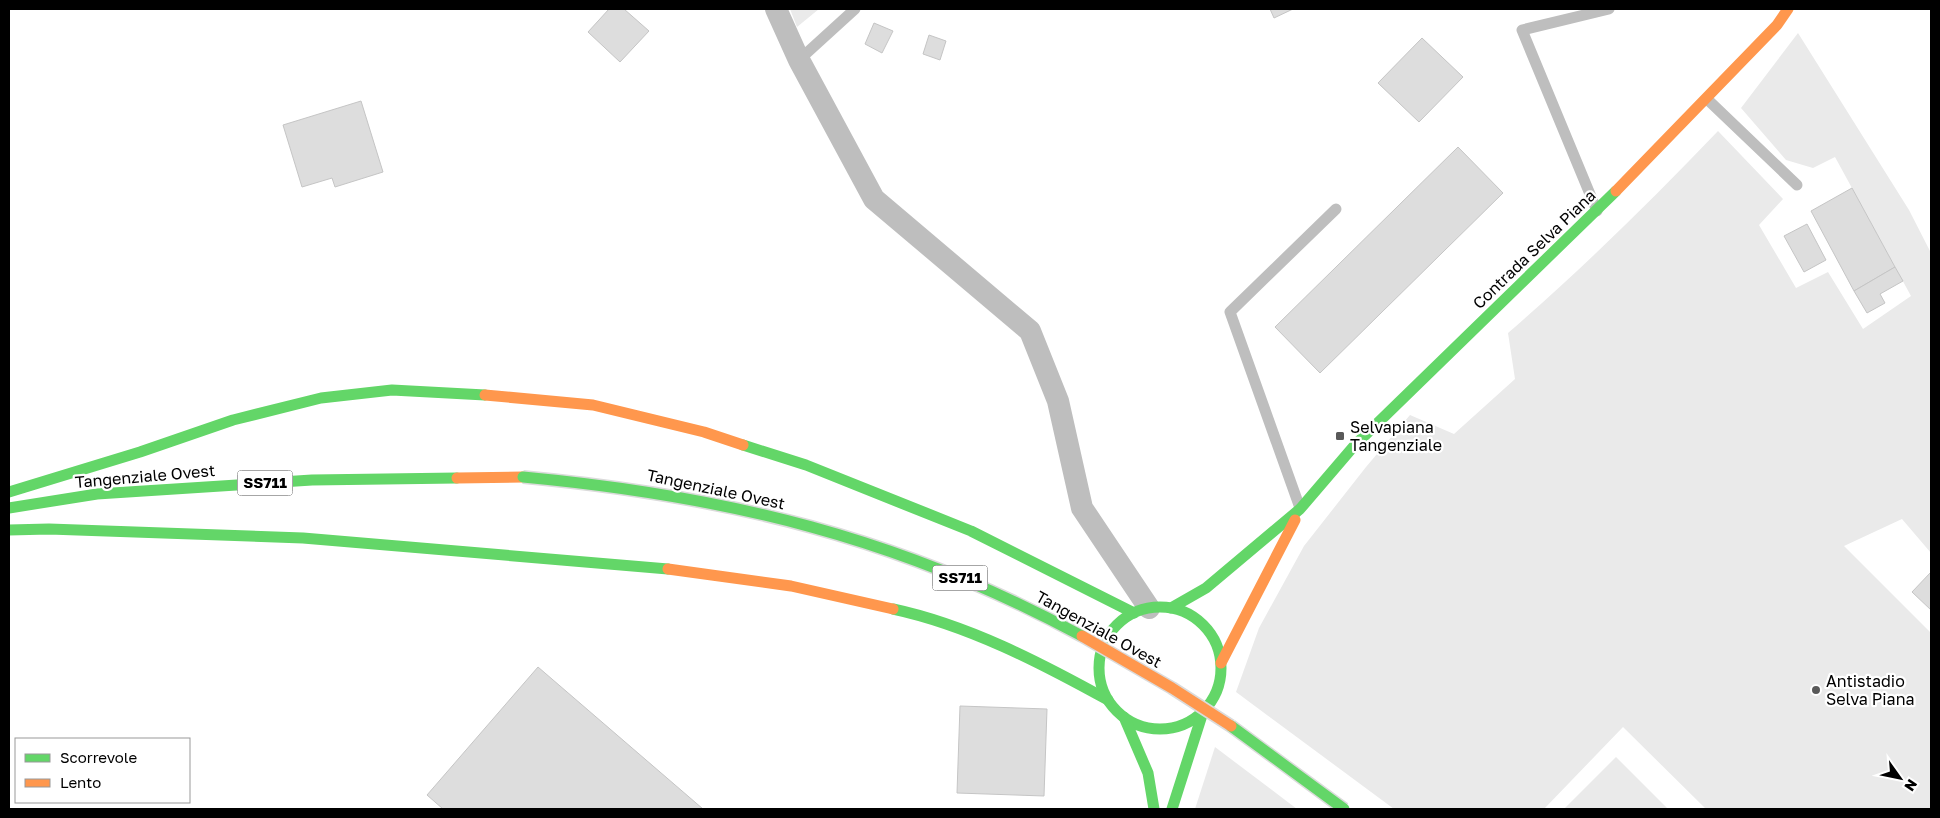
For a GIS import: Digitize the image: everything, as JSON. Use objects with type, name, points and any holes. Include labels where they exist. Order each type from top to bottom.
[{"type":"main road","name":"Contrada Selva Piana","points":[[1300,510],[1354,446],[1597,211],[1777,25],[1788,9]]},
{"type":"main road","points":[[9,492],[140,452],[233,420],[321,398],[402,390],[457,392],[593,405],[704,432],[806,465],[971,531],[1142,610]]},
{"type":"main road","name":"Tangenziale Ovest","points":[[9,508],[97,494],[312,480],[523,477],[660,492],[754,510],[854,538],[931,565],[1010,599],[1145,671],[1282,760],[1344,809]]},
{"type":"main road","points":[[1171,608],[1206,588],[1300,510]]},
{"type":"main road","points":[[1172,809],[1203,712],[1218,690],[1221,663],[1300,510]]},
{"type":"main road","points":[[9,530],[49,529],[302,538],[652,567],[791,586],[921,616],[1041,663],[1108,700],[1124,717],[1144,759],[1154,797],[1154,809]]},
{"type":"main road","points":[[1108,700],[1101,684],[1099,668],[1102,651],[1109,635],[1120,622],[1142,610],[1171,608],[1184,611],[1206,626],[1213,637],[1221,663]]},
{"type":"main road","points":[[1124,717],[1150,729],[1164,729],[1191,721],[1203,712]]},
{"type":"street","points":[[776,9],[799,60],[874,199],[1030,332],[1058,401],[1082,508],[1142,610]]},
{"type":"lane","points":[[799,60],[854,9]]},
{"type":"lane","points":[[1597,211],[1522,30],[1609,9]]},
{"type":"lane","points":[[1707,98],[1797,185]]},
{"type":"lane","points":[[1300,510],[1230,312],[1336,209]]},
{"type":"shaded area","points":[[790,9],[819,9],[797,27]]},
{"type":"shaded area","points":[[1798,33],[1909,210],[1931,253],[1931,553],[1902,519],[1844,546],[1931,633],[1931,809],[1706,809],[1623,727],[1544,809],[1394,809],[1236,692],[1259,628],[1304,546],[1410,415],[1454,434],[1515,379],[1508,333],[1616,234],[1718,131],[1783,199],[1759,225],[1796,288],[1828,272],[1863,329],[1911,296],[1835,157],[1813,168],[1786,160],[1741,108]]},
{"type":"shaded area","points":[[1215,747],[1297,809],[1195,809]]},
{"type":"shaded area","points":[[1616,757],[1668,809],[1564,809]]},
{"type":"building","points":[[609,9],[624,9],[649,31],[620,62],[588,32]]},
{"type":"building","points":[[1270,9],[1293,9],[1274,18]]},
{"type":"building","points":[[874,23],[893,31],[882,53],[865,44]]},
{"type":"building","points":[[929,35],[946,41],[940,60],[923,54]]},
{"type":"building","points":[[1422,38],[1463,77],[1419,122],[1378,83]]},
{"type":"building","points":[[361,101],[383,172],[335,187],[332,178],[302,187],[283,125]]},
{"type":"building","points":[[1458,147],[1503,193],[1320,373],[1275,327]]},
{"type":"building","points":[[1852,188],[1895,267],[1854,291],[1811,211]]},
{"type":"building","points":[[1807,224],[1826,260],[1804,272],[1784,236]]},
{"type":"building","points":[[1895,267],[1903,281],[1880,294],[1885,303],[1867,313],[1854,291]]},
{"type":"building","points":[[1931,572],[1931,610],[1912,592]]},
{"type":"building","points":[[538,667],[703,809],[443,809],[427,795]]},
{"type":"building","points":[[960,706],[1047,709],[1044,796],[957,793]]},
{"type":"traffic: fast","points":[[1171,608],[1206,588],[1300,509],[1354,446],[1616,191]]},
{"type":"traffic: fast","points":[[9,492],[140,452],[233,420],[321,398],[392,390],[485,395]]},
{"type":"traffic: fast","points":[[743,445],[806,465],[971,531],[1134,613]]},
{"type":"traffic: fast","points":[[523,477],[598,485],[671,496],[742,510],[811,527],[947,572],[1014,602],[1082,636]]},
{"type":"traffic: fast","points":[[9,508],[97,494],[312,480],[457,478]]},
{"type":"traffic: fast","points":[[9,530],[49,529],[303,538],[668,569]]},
{"type":"traffic: fast","points":[[1160,607],[1172,608],[1183,612],[1194,617],[1203,625],[1211,634],[1216,645],[1220,656],[1221,668],[1220,680],[1216,691],[1211,702],[1203,711],[1194,719],[1183,724],[1172,728],[1160,729],[1148,728],[1137,724],[1126,719],[1117,711],[1109,702],[1104,691],[1100,680],[1099,668],[1100,656],[1104,645],[1109,634],[1117,625],[1126,617],[1137,612],[1148,608],[1160,607]]},
{"type":"traffic: fast","points":[[893,609],[921,616],[976,635],[1057,672],[1108,700]]},
{"type":"traffic: fast","points":[[1172,809],[1203,712]]},
{"type":"traffic: fast","points":[[1124,717],[1148,773],[1154,809]]},
{"type":"traffic: fast","points":[[1231,726],[1344,809]]},
{"type":"traffic: slow","points":[[1616,191],[1777,25],[1788,9]]},
{"type":"traffic: slow","points":[[485,395],[593,405],[704,432],[743,445]]},
{"type":"traffic: slow","points":[[457,478],[523,477]]},
{"type":"traffic: slow","points":[[1221,663],[1295,520]]},
{"type":"traffic: slow","points":[[668,569],[791,586],[893,609]]},
{"type":"traffic: slow","points":[[1082,636],[1172,688],[1231,726]]},
{"type":"place","name":"Selvapiana Tangenziale","points":[[1340,436]]},
{"type":"place","name":"Antistadio Selva Piana","points":[[1816,690]]}]
